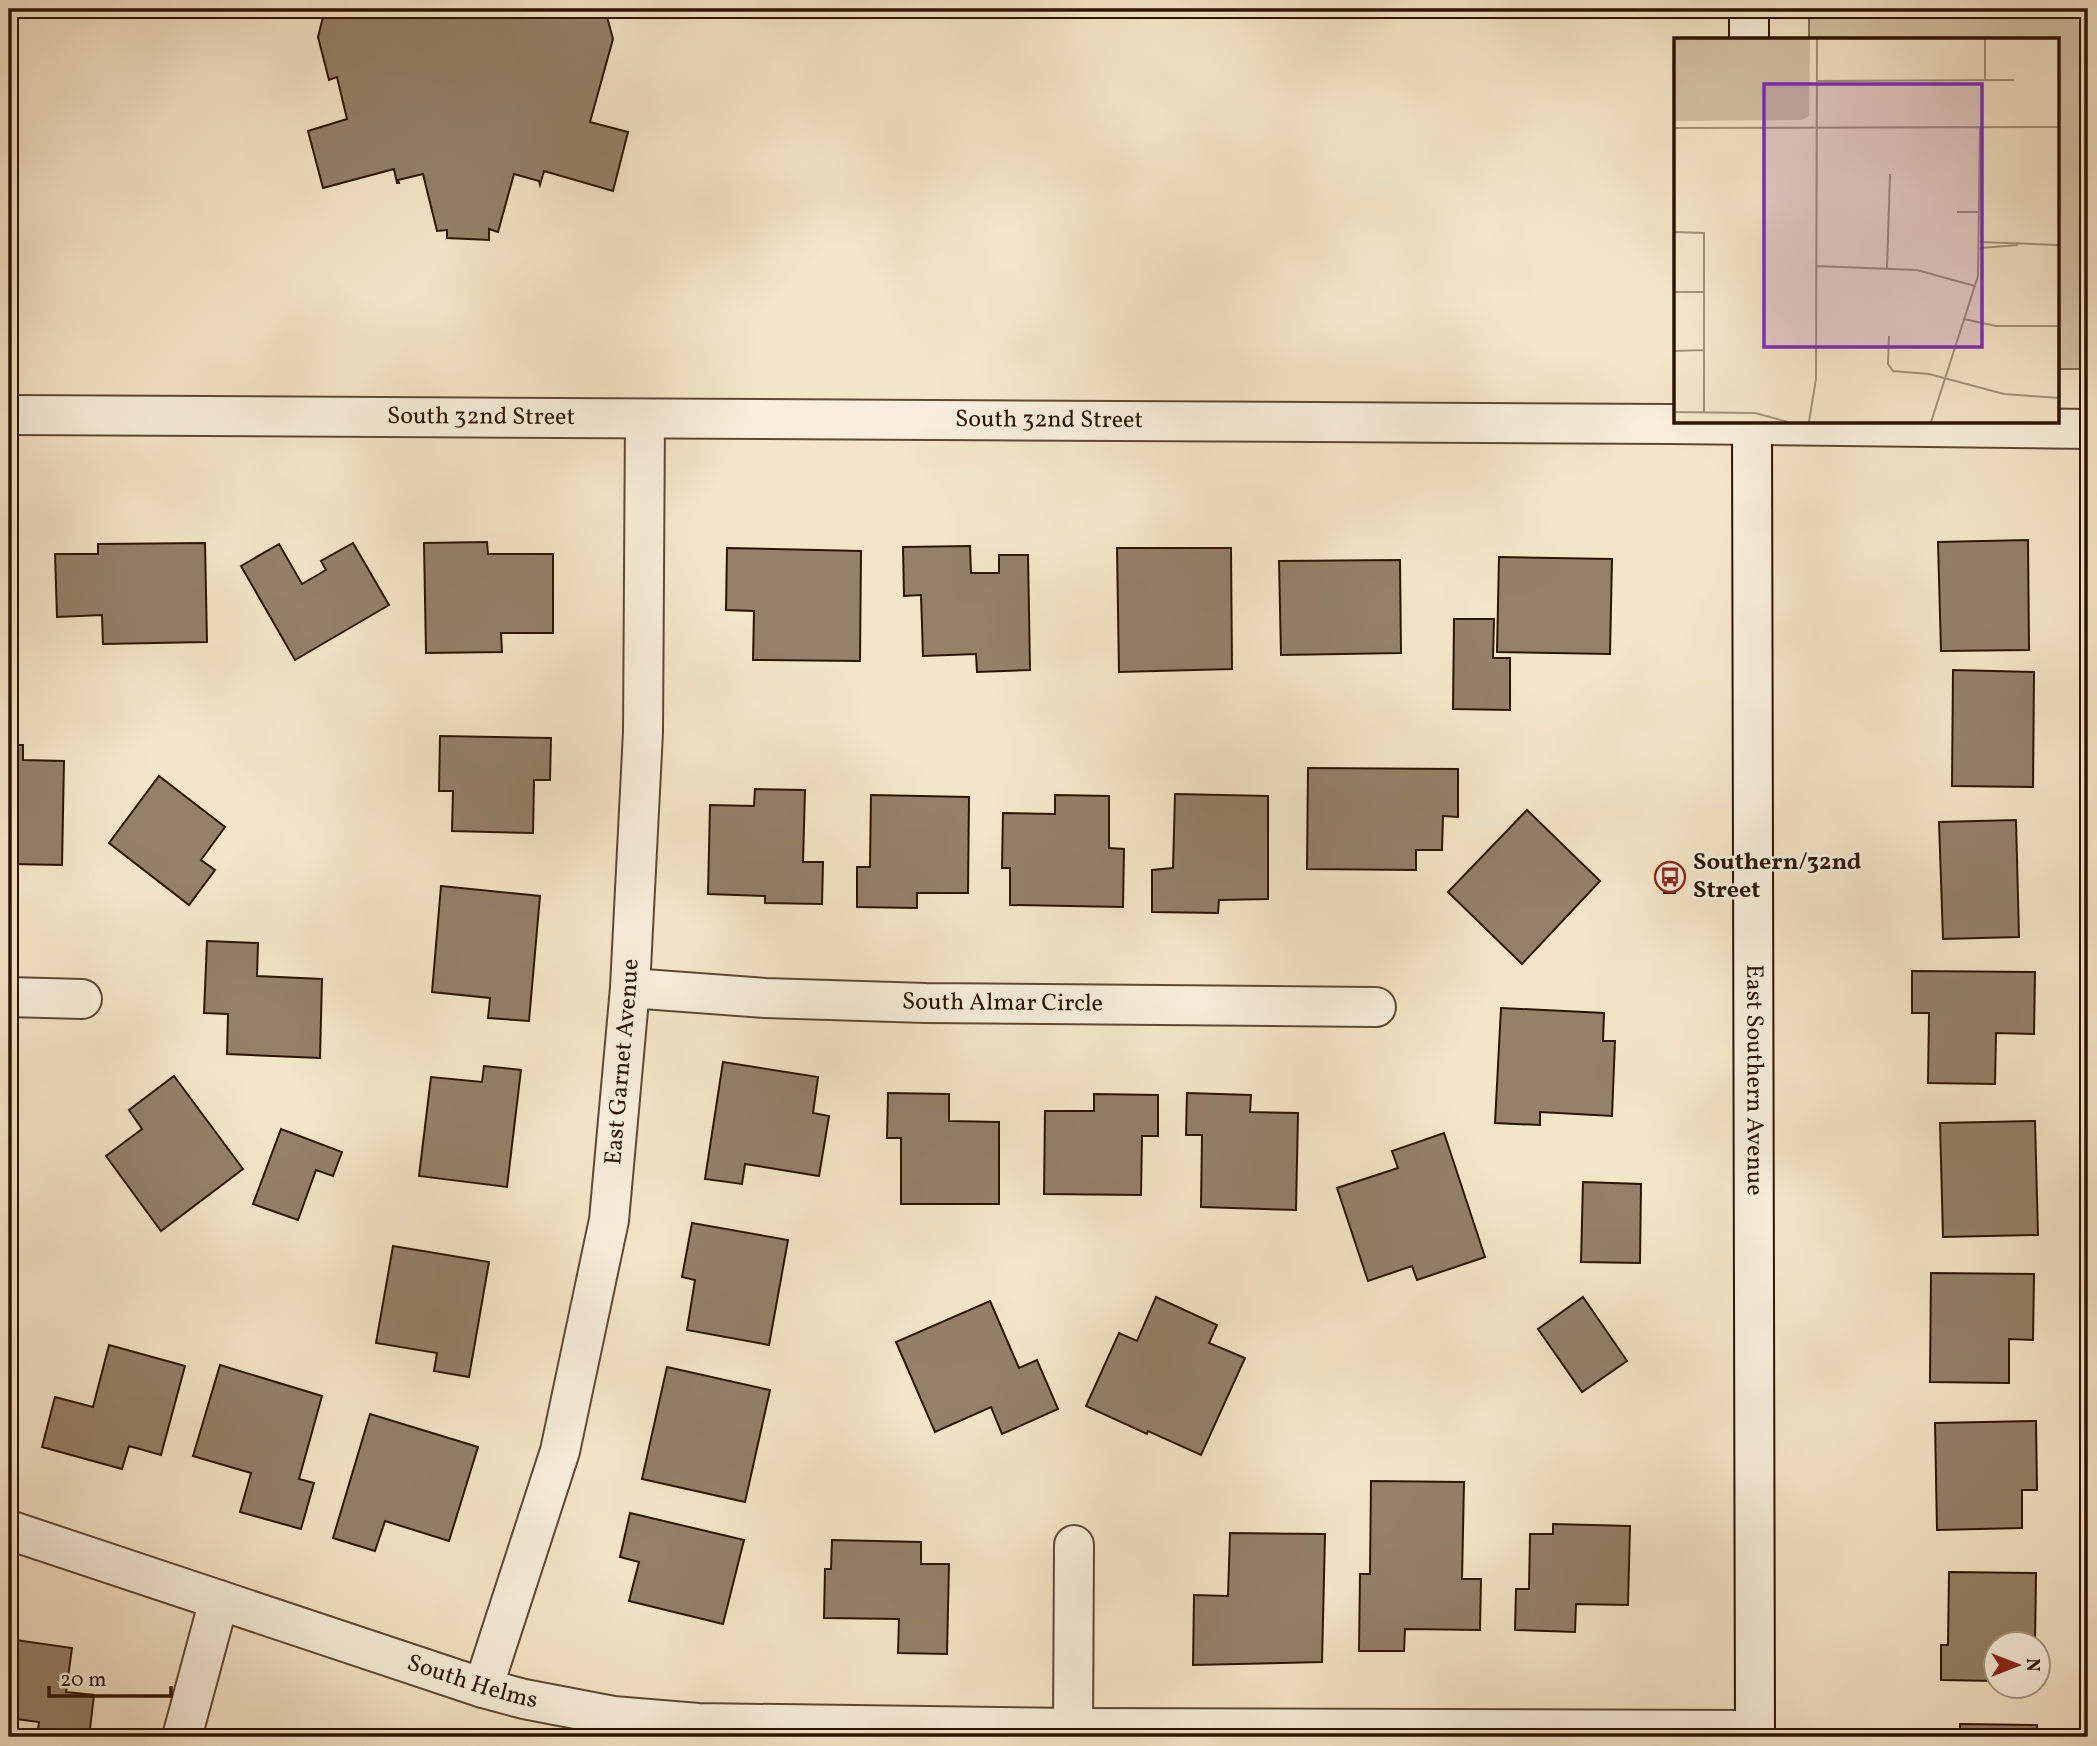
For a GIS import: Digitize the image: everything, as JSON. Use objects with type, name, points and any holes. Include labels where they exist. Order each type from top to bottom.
[{"type":"street","points":[[1749,9],[1749,38]]},
{"type":"street","name":"South 32nd Street","points":[[9,415],[1674,424]]},
{"type":"street","name":"East Garnet Avenue","points":[[483,1688],[560,1451],[609,1220],[630,988],[643,732],[645,419]]},
{"type":"street","name":"South 32nd Street","points":[[1752,424],[2088,429]]},
{"type":"street","name":"East Southern Avenue","points":[[1752,424],[1755,1734]]},
{"type":"street","name":"South Almar Circle","points":[[630,988],[765,998],[913,1003],[1376,1007]]},
{"type":"street","points":[[9,997],[82,999]]},
{"type":"street","name":"South Helms","points":[[9,1530],[483,1688],[567,1709],[635,1718],[790,1731],[1073,1728],[1755,1734]]},
{"type":"street","points":[[1073,1728],[1074,1545]]},
{"type":"street","points":[[182,1737],[219,1600]]},
{"type":"shaded area","points":[[1809,9],[2088,9],[2088,369],[2058,369],[2058,38],[1809,38]]},
{"type":"building","points":[[325,9],[605,9],[613,39],[590,122],[628,132],[613,191],[544,171],[540,185],[539,181],[514,174],[498,232],[489,229],[489,240],[447,238],[447,230],[437,231],[423,174],[398,180],[397,183],[394,169],[323,188],[308,131],[347,119],[337,77],[329,80],[318,37]]},
{"type":"building","points":[[2028,540],[2029,650],[1941,651],[1938,542]]},
{"type":"building","points":[[487,542],[488,554],[553,554],[553,633],[501,633],[502,652],[426,653],[424,543]]},
{"type":"building","points":[[205,543],[207,642],[103,644],[102,615],[57,617],[55,554],[98,554],[98,544]]},
{"type":"building","points":[[353,543],[389,605],[295,660],[241,566],[279,544],[302,584],[326,570],[321,561]]},
{"type":"building","points":[[970,546],[971,573],[999,573],[999,555],[1028,555],[1030,670],[977,672],[976,654],[923,656],[921,595],[904,596],[903,547]]},
{"type":"building","points":[[727,548],[861,551],[860,661],[753,660],[754,611],[726,610]]},
{"type":"building","points":[[1117,548],[1231,548],[1232,669],[1119,672]]},
{"type":"building","points":[[1499,557],[1612,559],[1610,654],[1497,652]]},
{"type":"building","points":[[1400,560],[1401,653],[1281,655],[1279,561]]},
{"type":"building","points":[[1454,619],[1494,619],[1493,658],[1510,658],[1510,710],[1453,709]]},
{"type":"building","points":[[1953,670],[2034,672],[2033,787],[1952,786]]},
{"type":"building","points":[[440,736],[551,738],[550,780],[534,780],[533,833],[452,831],[453,791],[439,791]]},
{"type":"building","points":[[9,745],[23,745],[23,760],[64,761],[62,865],[9,864]]},
{"type":"building","points":[[1308,768],[1458,769],[1458,817],[1443,816],[1442,850],[1416,850],[1416,870],[1307,869]]},
{"type":"building","points":[[159,776],[225,827],[201,860],[215,870],[189,905],[109,843]]},
{"type":"building","points":[[755,789],[805,790],[803,862],[823,862],[822,904],[765,903],[765,896],[708,894],[710,805],[754,806]]},
{"type":"building","points":[[1175,794],[1268,796],[1268,899],[1219,900],[1218,913],[1152,912],[1152,870],[1173,868]]},
{"type":"building","points":[[871,795],[969,797],[968,893],[917,893],[917,908],[857,907],[857,867],[870,867]]},
{"type":"building","points":[[1055,795],[1109,796],[1109,848],[1124,849],[1123,907],[1010,905],[1010,868],[1002,868],[1003,813],[1055,814]]},
{"type":"building","points":[[1527,810],[1600,881],[1522,964],[1448,892]]},
{"type":"building","points":[[2016,820],[2019,937],[1943,939],[1939,822]]},
{"type":"building","points":[[1663,866],[1675,866],[1675,893],[1664,893]]},
{"type":"building","points":[[441,886],[540,896],[529,1021],[488,1018],[490,998],[432,992]]},
{"type":"building","points":[[207,941],[258,943],[257,976],[322,979],[320,1058],[227,1054],[228,1014],[204,1013]]},
{"type":"building","points":[[1912,971],[2035,972],[2034,1034],[1996,1033],[1995,1084],[1928,1083],[1929,1013],[1912,1013]]},
{"type":"building","points":[[1501,1008],[1604,1013],[1603,1041],[1615,1041],[1612,1116],[1540,1112],[1540,1125],[1495,1123]]},
{"type":"building","points":[[723,1062],[818,1077],[813,1113],[829,1116],[819,1176],[745,1164],[742,1184],[705,1179]]},
{"type":"building","points":[[484,1066],[521,1070],[507,1187],[419,1176],[431,1077],[482,1082]]},
{"type":"building","points":[[174,1076],[243,1169],[161,1231],[106,1156],[142,1129],[129,1110]]},
{"type":"building","points":[[888,1093],[949,1094],[949,1121],[999,1122],[999,1204],[901,1204],[901,1138],[887,1138]]},
{"type":"building","points":[[1187,1093],[1251,1095],[1250,1112],[1298,1113],[1296,1210],[1201,1207],[1202,1135],[1186,1135]]},
{"type":"building","points":[[1094,1094],[1158,1095],[1158,1136],[1142,1136],[1141,1195],[1044,1194],[1045,1111],[1094,1111]]},
{"type":"building","points":[[9,1107],[13,1108],[9,1130]]},
{"type":"building","points":[[2035,1121],[2038,1235],[1943,1237],[1940,1123]]},
{"type":"building","points":[[281,1129],[342,1152],[333,1176],[316,1170],[298,1220],[253,1204]]},
{"type":"building","points":[[1444,1133],[1485,1257],[1417,1280],[1412,1266],[1368,1281],[1337,1188],[1398,1168],[1392,1151]]},
{"type":"building","points":[[1583,1182],[1641,1184],[1640,1263],[1581,1262]]},
{"type":"building","points":[[692,1223],[788,1240],[769,1345],[687,1330],[695,1280],[682,1277]]},
{"type":"building","points":[[393,1246],[489,1262],[469,1377],[434,1371],[437,1353],[376,1343]]},
{"type":"building","points":[[1931,1273],[2034,1274],[2033,1340],[2009,1339],[2009,1383],[1930,1382]]},
{"type":"building","points":[[1156,1297],[1217,1325],[1209,1343],[1245,1358],[1201,1455],[1086,1406],[1119,1333],[1137,1341]]},
{"type":"building","points":[[1583,1297],[1627,1361],[1582,1392],[1538,1329]]},
{"type":"building","points":[[990,1301],[1019,1368],[1037,1360],[1058,1409],[1002,1434],[991,1407],[935,1432],[896,1342]]},
{"type":"building","points":[[109,1345],[185,1366],[161,1455],[129,1446],[122,1469],[42,1447],[55,1397],[93,1407]]},
{"type":"building","points":[[220,1365],[322,1396],[299,1479],[314,1483],[301,1529],[240,1512],[251,1473],[193,1456]]},
{"type":"building","points":[[667,1367],[770,1390],[745,1502],[642,1479]]},
{"type":"building","points":[[370,1414],[478,1447],[449,1541],[385,1521],[375,1551],[333,1538]]},
{"type":"building","points":[[2036,1421],[2037,1490],[2022,1490],[2022,1528],[1937,1530],[1935,1423]]},
{"type":"building","points":[[1371,1481],[1464,1482],[1462,1579],[1481,1579],[1480,1630],[1405,1629],[1404,1651],[1359,1651],[1360,1574],[1370,1574]]},
{"type":"building","points":[[630,1513],[744,1540],[723,1624],[629,1601],[639,1562],[620,1557]]},
{"type":"building","points":[[1553,1524],[1630,1526],[1628,1605],[1576,1604],[1575,1632],[1515,1630],[1516,1589],[1529,1589],[1530,1534],[1553,1534]]},
{"type":"building","points":[[1230,1533],[1325,1534],[1322,1662],[1193,1665],[1194,1595],[1228,1596]]},
{"type":"building","points":[[832,1540],[921,1542],[921,1564],[949,1564],[947,1654],[898,1653],[899,1619],[824,1618],[825,1569],[831,1569]]},
{"type":"building","points":[[1949,1572],[2036,1573],[2035,1630],[1982,1630],[1982,1681],[1941,1680],[1941,1645],[1948,1645]]},
{"type":"building","points":[[9,1639],[72,1648],[66,1692],[94,1695],[89,1737],[37,1737],[39,1722],[9,1718]]},
{"type":"building","points":[[1960,1724],[2037,1725],[2037,1737],[1960,1737]]},
{"type":"place","name":"Southern/32nd Street","points":[[1670,877]]}]
